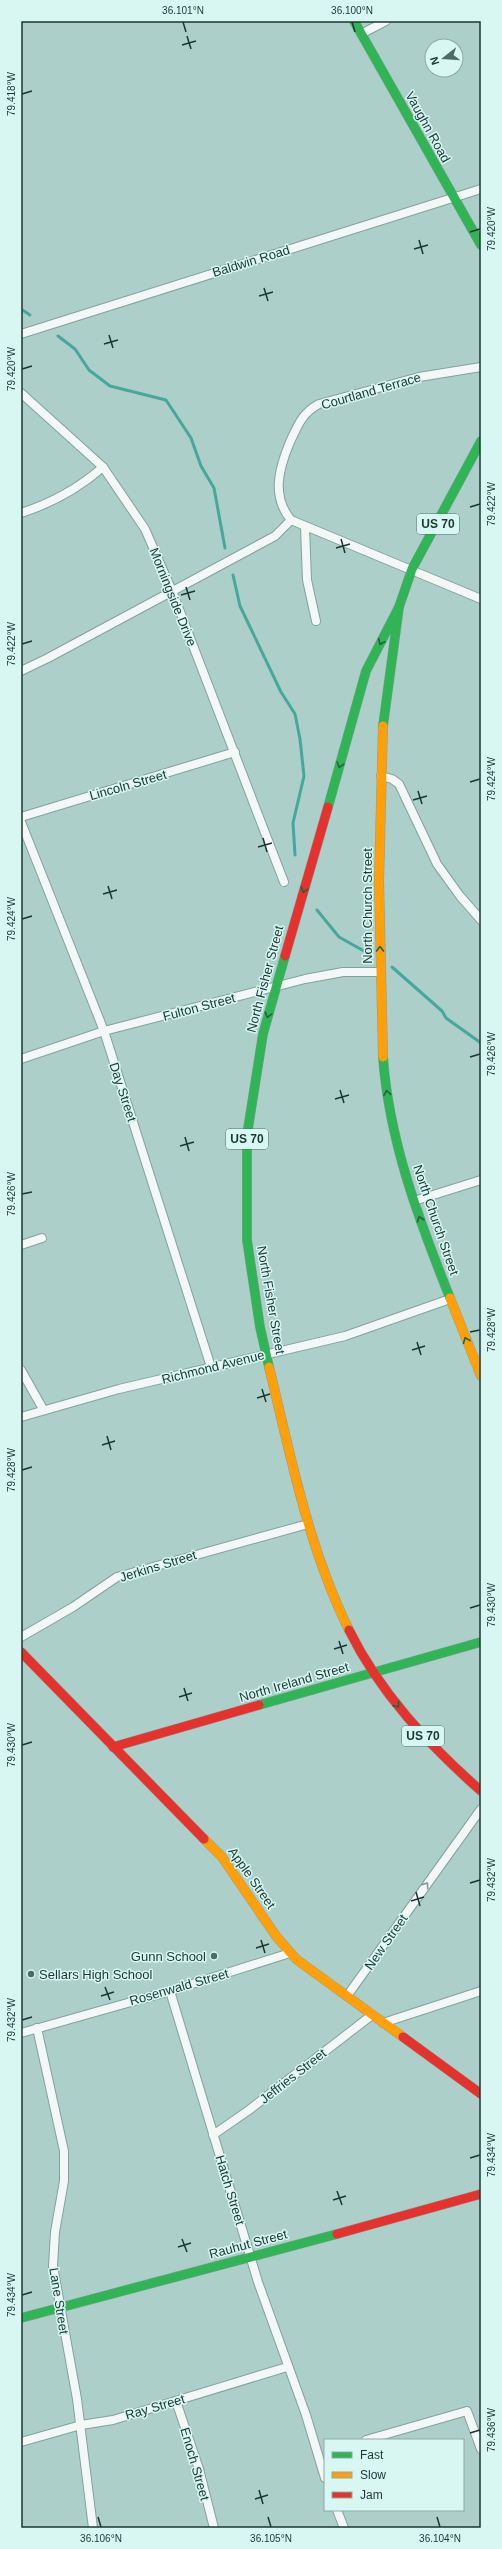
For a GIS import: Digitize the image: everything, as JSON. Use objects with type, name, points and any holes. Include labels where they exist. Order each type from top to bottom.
[{"type":"main road","name":"Vaughn Road","points":[[354,21],[481,246]]},
{"type":"main road","name":"North Church Street","points":[[481,441],[412,569],[399,607],[385,706],[381,776],[380,972],[382,1042],[388,1104],[402,1165],[450,1299],[481,1376]]},
{"type":"main road","name":"North Fisher Street","points":[[399,607],[366,671],[276,987],[255,1075],[247,1135],[246,1173],[249,1262],[267,1353],[308,1524],[334,1600],[374,1673],[417,1730],[441,1756],[481,1791]]},
{"type":"main road","name":"North Ireland Street","points":[[113,1746],[481,1642]]},
{"type":"main road","name":"Apple Street","points":[[21,1652],[222,1857],[290,1953],[346,1996],[481,2094]]},
{"type":"main road","name":"Rauhut Street","points":[[21,2318],[481,2194]]},
{"type":"street","points":[[361,34],[386,21]]},
{"type":"street","name":"Baldwin Road","points":[[21,334],[481,189]]},
{"type":"street","name":"Courtland Terrace","points":[[291,520],[281,500],[279,472],[300,419],[310,409],[319,404],[419,377],[481,367]]},
{"type":"street","name":"Morningside Drive","points":[[21,393],[103,467],[145,529],[172,591],[284,882]]},
{"type":"street","points":[[21,513],[42,506],[69,493],[103,467]]},
{"type":"street","points":[[21,671],[275,536],[291,520],[305,527],[412,569],[481,599]]},
{"type":"street","points":[[305,527],[307,580],[316,621]]},
{"type":"street","name":"Lincoln Street","points":[[21,817],[235,752]]},
{"type":"street","points":[[381,776],[392,779],[402,789],[438,864],[460,896],[481,920]]},
{"type":"street","name":"Day Street","points":[[21,822],[104,1031],[211,1367]]},
{"type":"street","name":"Fulton Street","points":[[21,1059],[104,1031],[324,975],[380,972]]},
{"type":"street","points":[[414,1202],[481,1180]]},
{"type":"street","points":[[21,1245],[42,1238]]},
{"type":"street","name":"Richmond Avenue","points":[[21,1417],[43,1409],[267,1353],[345,1336],[450,1299]]},
{"type":"street","points":[[21,1370],[43,1409]]},
{"type":"street","name":"Jerkins Street","points":[[21,1637],[66,1611],[117,1577],[308,1524]]},
{"type":"street","name":"New Street","points":[[346,1996],[481,1809]]},
{"type":"street","name":"Rosenwald Street","points":[[21,2033],[170,1991],[290,1953]]},
{"type":"street","name":"Hatch Street","points":[[170,1991],[250,2257],[287,2367],[322,2457],[324,2471]]},
{"type":"street","points":[[383,2023],[481,1991]]},
{"type":"street","name":"Jeffries Street","points":[[213,2135],[249,2110],[372,2015]]},
{"type":"street","name":"Lane Street","points":[[38,2028],[53,2095],[65,2166],[53,2260],[81,2425],[93,2528]]},
{"type":"street","name":"Ray Street","points":[[21,2442],[81,2425],[113,2420],[287,2367]]},
{"type":"street","name":"Enoch Street","points":[[176,2401],[199,2469],[214,2528]]},
{"type":"street","points":[[369,2439],[467,2411],[481,2449]]},
{"type":"street","points":[[337,2511],[344,2528]]},
{"type":"waterway","points":[[21,309],[30,315]]},
{"type":"waterway","points":[[58,336],[75,349],[89,370],[110,386],[166,400],[191,438],[201,466],[214,488],[225,548]]},
{"type":"waterway","points":[[233,575],[240,606],[281,692],[295,714],[300,739],[304,776],[293,823],[295,855]]},
{"type":"waterway","points":[[317,910],[339,937],[364,951]]},
{"type":"waterway","points":[[392,967],[442,1011],[446,1018],[481,1043]]},
{"type":"traffic: fast","points":[[354,21],[481,245]]},
{"type":"traffic: fast","points":[[383,726],[399,607],[412,569],[481,441]]},
{"type":"traffic: fast","points":[[328,807],[366,671],[399,607]]},
{"type":"traffic: fast","points":[[269,1367],[260,1327],[247,1240],[247,1135],[263,1034],[285,956]]},
{"type":"traffic: fast","points":[[383,1057],[386,1088],[392,1119],[407,1180],[427,1239],[450,1298]]},
{"type":"traffic: fast","points":[[259,1705],[481,1642]]},
{"type":"traffic: fast","points":[[21,2318],[337,2234]]},
{"type":"traffic: slow","points":[[383,726],[379,881],[383,1057]]},
{"type":"traffic: slow","points":[[450,1298],[481,1376]]},
{"type":"traffic: slow","points":[[269,1367],[293,1468],[311,1534],[322,1567],[349,1630]]},
{"type":"traffic: slow","points":[[204,1839],[222,1857],[276,1936],[296,1959],[403,2037]]},
{"type":"traffic: jam","points":[[285,956],[328,807]]},
{"type":"traffic: jam","points":[[349,1630],[375,1675],[407,1717],[443,1755],[481,1791]]},
{"type":"traffic: jam","points":[[21,1652],[204,1839]]},
{"type":"traffic: jam","points":[[113,1747],[259,1705]]},
{"type":"traffic: jam","points":[[403,2037],[481,2094]]},
{"type":"traffic: jam","points":[[337,2234],[481,2194]]},
{"type":"place","name":"Gunn School","points":[[214,1956]]},
{"type":"place","name":"Sellars High School","points":[[31,1974]]}]
